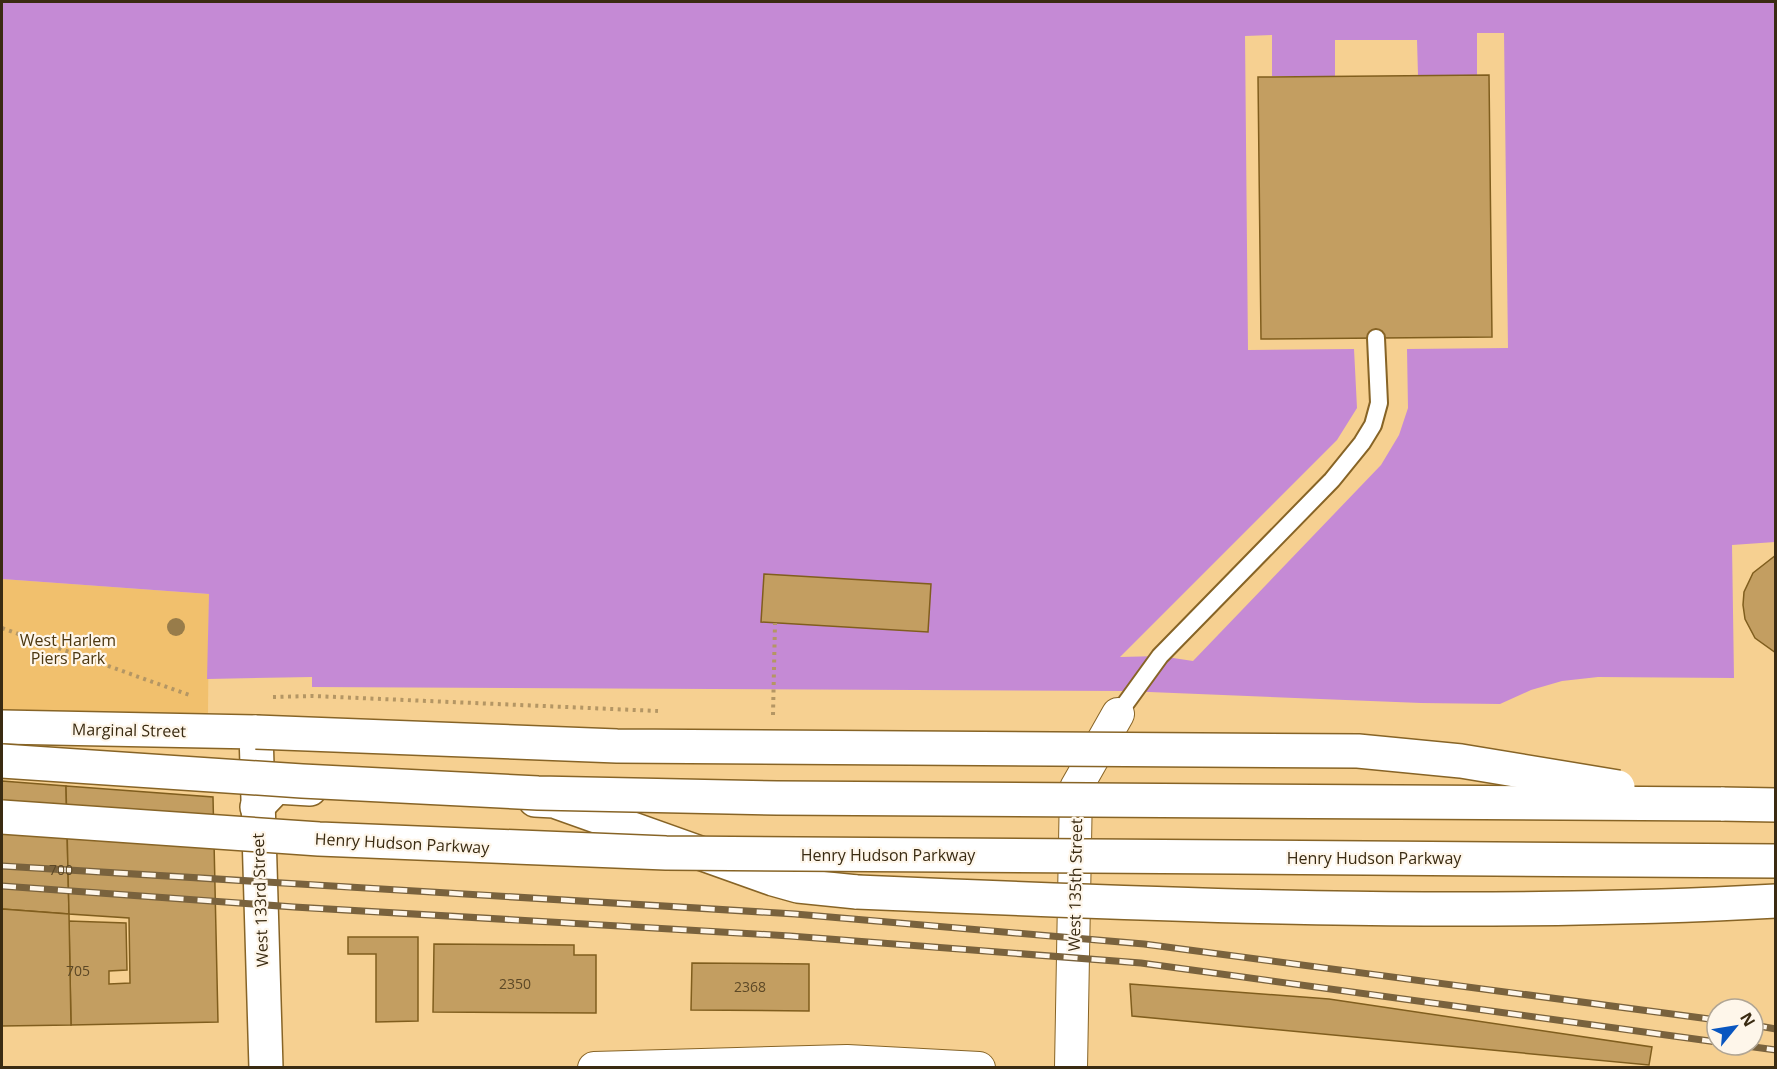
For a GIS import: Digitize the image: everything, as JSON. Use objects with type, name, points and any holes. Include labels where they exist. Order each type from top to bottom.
[{"type":"main road","name":"Marginal Street","points":[[2,727],[256,732],[617,746],[1358,751],[1452,760],[1720,804]]},
{"type":"main road","name":"West 133rd Street","points":[[256,732],[266,1068]]},
{"type":"main road","points":[[2,761],[417,788],[657,796],[1776,805]]},
{"type":"main road","points":[[258,807],[276,787],[554,801],[781,882],[857,892],[1167,906],[1634,909],[1776,902]]},
{"type":"main road","name":"Henry Hudson Parkway","points":[[2,817],[319,839],[666,853],[1776,861]]},
{"type":"street","name":"West 135th Street","points":[[1071,1068],[1076,788],[1118,714]]},
{"type":"street","points":[[594,1068],[847,1061],[979,1068]]},
{"type":"lane","points":[[1118,714],[1160,656],[1332,480],[1362,443],[1374,425],[1379,403],[1376,338]]},
{"type":"path","points":[[773,716],[775,622]]},
{"type":"path","points":[[2,628],[193,696]]},
{"type":"green space","name":"West Harlem Piers Park","points":[[2,579],[209,594],[208,715],[2,712]]},
{"type":"shaded area","points":[[2,2],[1775,2],[1775,542],[1732,545],[1734,678],[1598,677],[1562,681],[1531,690],[1500,704],[1125,691],[312,687],[312,677],[207,679],[209,594],[2,579]]},
{"type":"pier","points":[[1477,33],[1504,33],[1508,348],[1407,349],[1408,408],[1399,435],[1381,465],[1193,661],[1160,656],[1120,657],[1337,440],[1357,408],[1354,349],[1248,350],[1245,36],[1272,35],[1272,76],[1335,76],[1335,40],[1417,40],[1418,75],[1477,75]]},
{"type":"building","points":[[1489,75],[1492,337],[1261,339],[1258,77]]},
{"type":"building","points":[[1776,555],[1776,653],[1755,638],[1745,619],[1743,605],[1744,592],[1753,573]]},
{"type":"building","points":[[764,574],[931,584],[928,632],[761,622]]},
{"type":"building","points":[[2,781],[66,786],[69,914],[2,909]]},
{"type":"building","points":[[66,786],[213,797],[218,1022],[71,1025],[69,921],[126,923],[127,970],[109,971],[109,984],[130,983],[129,918],[69,914]]},
{"type":"building","points":[[2,909],[69,914],[71,1025],[2,1026]]},
{"type":"building","points":[[348,937],[418,937],[418,1021],[376,1022],[376,954],[348,954]]},
{"type":"building","points":[[434,944],[574,945],[574,955],[596,955],[596,1013],[433,1012]]},
{"type":"building","points":[[692,963],[809,964],[809,1011],[691,1010]]},
{"type":"building","points":[[1130,984],[1329,999],[1652,1047],[1649,1065],[1132,1016]]},
{"type":"railway","points":[[2,866],[795,914],[1144,944],[1705,1018]]},
{"type":"railway","points":[[2,886],[294,907],[790,936],[1141,963],[1705,1040]]},
{"type":"railway","points":[[1765,1027],[1776,1029]]},
{"type":"railway","points":[[1765,1049],[1776,1050]]}]
